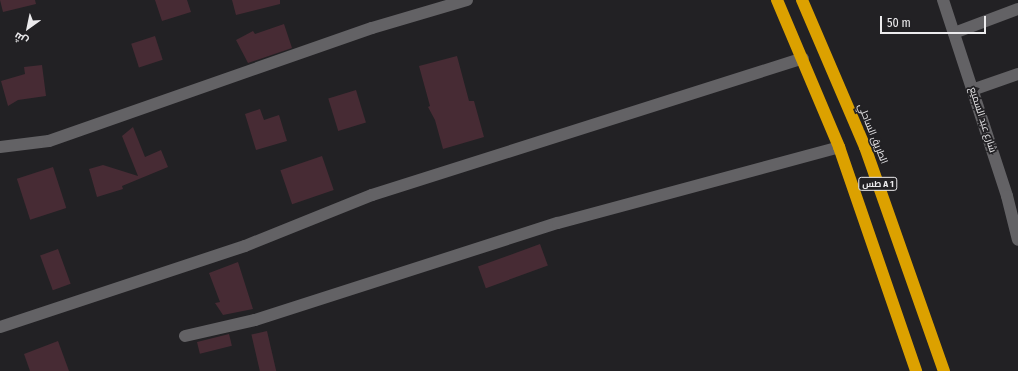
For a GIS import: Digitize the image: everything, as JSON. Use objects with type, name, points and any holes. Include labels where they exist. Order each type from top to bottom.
[{"type":"highway","name":"طس A 1","points":[[778,0],[840,147],[916,371]]},
{"type":"highway","name":"الطريق الساحلي","points":[[802,0],[865,147],[944,371]]},
{"type":"street","points":[[0,147],[49,141],[372,28],[466,0]]},
{"type":"street","name":"شارع عبد السميع","points":[[943,0],[972,90],[1013,195],[1018,240]]},
{"type":"street","points":[[954,33],[1018,9]]},
{"type":"street","points":[[0,326],[245,246],[372,195],[803,58]]},
{"type":"street","points":[[972,90],[1018,74]]},
{"type":"street","points":[[185,336],[255,320],[558,223],[840,147]]},
{"type":"building","points":[[0,0],[35,0],[36,4],[3,12]]},
{"type":"building","points":[[155,0],[187,0],[191,12],[162,21]]},
{"type":"building","points":[[232,0],[280,0],[280,4],[236,15]]},
{"type":"building","points":[[284,24],[292,48],[248,63],[236,40],[253,31],[255,34]]},
{"type":"building","points":[[155,36],[163,60],[139,68],[131,44]]},
{"type":"building","points":[[457,56],[469,101],[474,101],[484,137],[443,149],[435,120],[428,107],[430,106],[419,66]]},
{"type":"building","points":[[42,65],[46,96],[18,100],[8,106],[1,81],[25,74],[24,67]]},
{"type":"building","points":[[356,90],[366,123],[338,131],[328,98]]},
{"type":"building","points":[[260,109],[264,120],[279,115],[287,141],[256,150],[245,114]]},
{"type":"building","points":[[133,127],[145,157],[161,150],[168,167],[122,186],[123,189],[97,197],[89,169],[103,165],[138,176],[122,136]]},
{"type":"building","points":[[322,156],[334,190],[292,204],[280,170]]},
{"type":"building","points":[[53,167],[66,208],[30,220],[17,179]]},
{"type":"building","points":[[540,244],[548,266],[486,288],[478,267]]},
{"type":"building","points":[[58,249],[71,284],[53,290],[40,255]]},
{"type":"building","points":[[238,262],[253,309],[223,315],[215,303],[220,302],[209,273]]},
{"type":"building","points":[[267,331],[276,371],[260,371],[251,335]]},
{"type":"building","points":[[229,334],[232,346],[200,354],[197,342]]},
{"type":"building","points":[[58,341],[69,371],[30,371],[24,354]]}]
